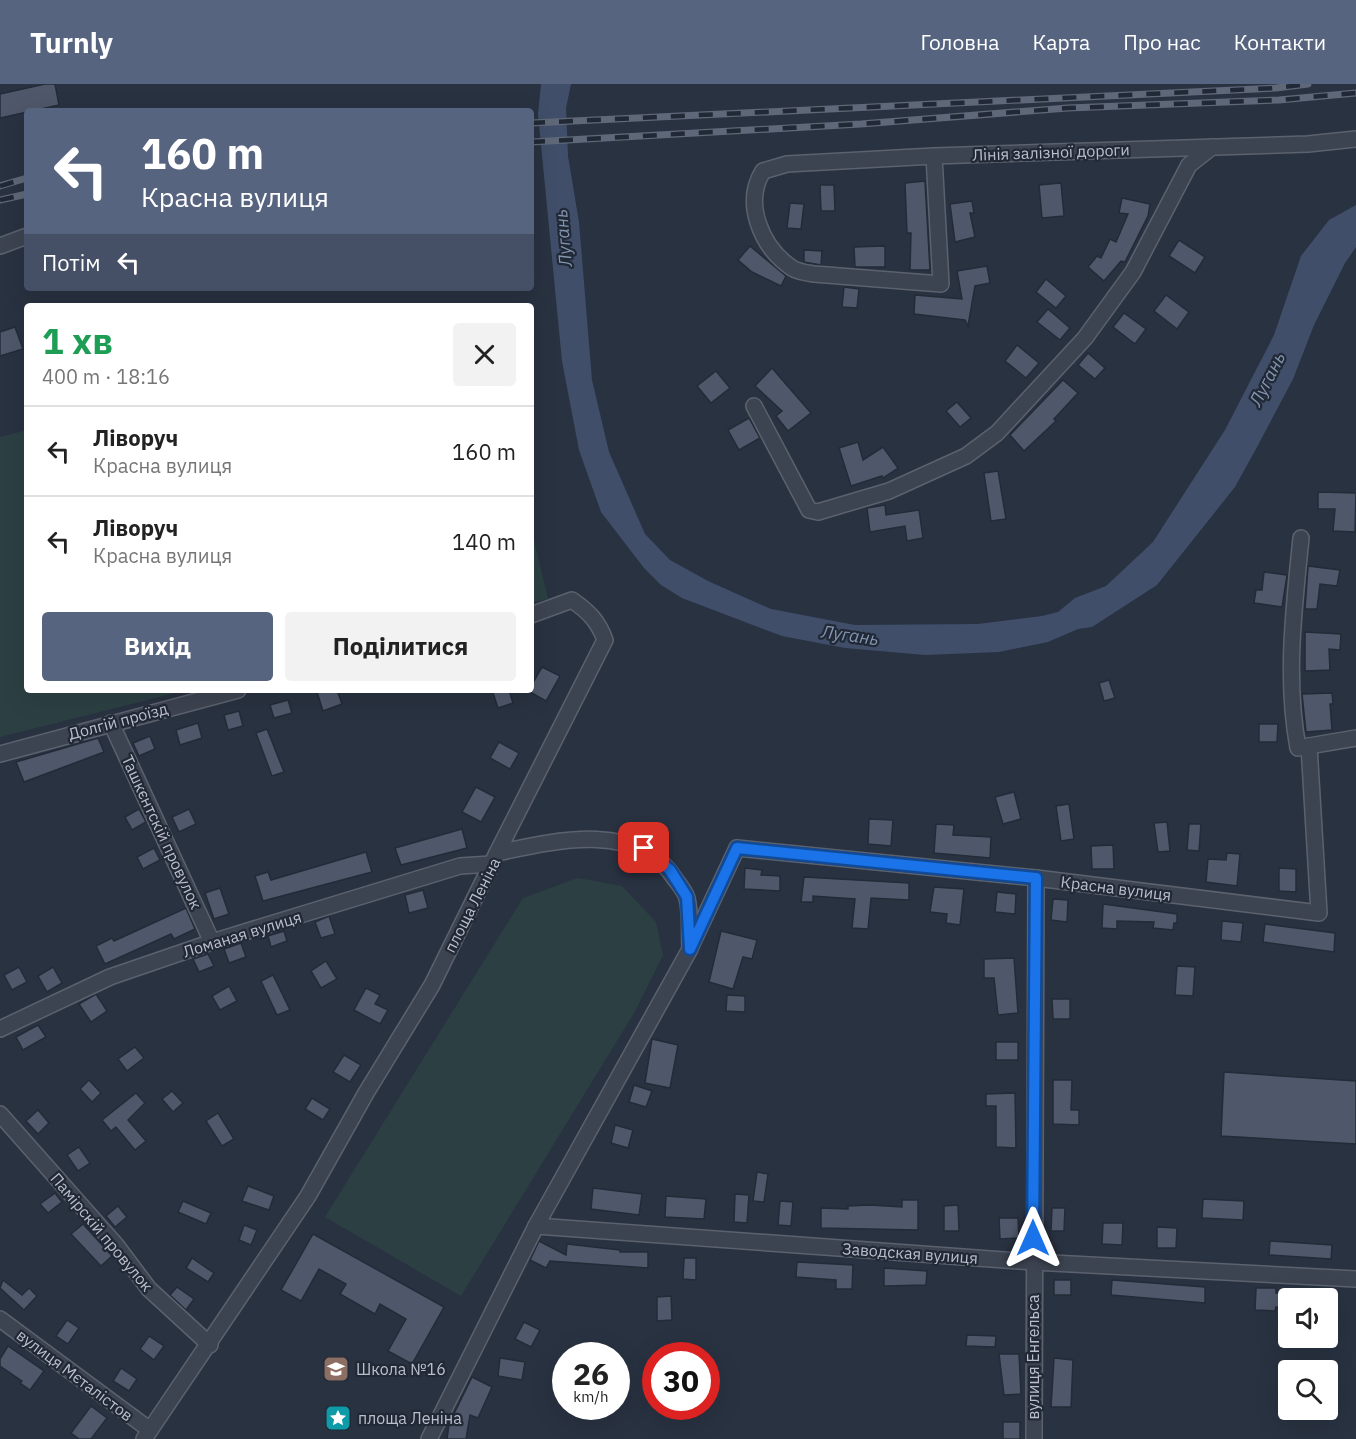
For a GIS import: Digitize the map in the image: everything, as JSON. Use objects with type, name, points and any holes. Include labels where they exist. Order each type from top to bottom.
[{"type":"street","name":"Лінія залізної дороги","points":[[934,156],[941,284],[814,274],[794,270],[770,250],[754,208],[754,185],[763,171],[787,164],[934,156],[1308,144],[1356,139]]},
{"type":"street","points":[[754,406],[809,510],[818,512],[889,491],[966,456],[997,433],[1085,338],[1133,272],[1189,165],[1212,147]]},
{"type":"street","points":[[0,246],[24,237]]},
{"type":"street","points":[[1301,538],[1290,667],[1293,722],[1298,748],[1356,738]]},
{"type":"street","points":[[494,858],[605,640],[600,626],[590,612],[572,600],[534,614]]},
{"type":"street","name":"Долгій проїзд","points":[[0,754],[226,693]]},
{"type":"street","name":"Ташкєнтскій провулок","points":[[111,723],[212,942]]},
{"type":"street","name":"Красна вулиця","points":[[690,949],[737,848],[1036,878],[1319,913],[1309,746]]},
{"type":"street","name":"площа Леніна","points":[[147,1435],[210,1345],[308,1196],[366,1093],[432,985],[494,858],[563,840],[612,841],[644,848],[670,870],[687,897],[690,949]]},
{"type":"street","name":"Ломаная вулиця","points":[[0,1029],[110,977],[212,942],[460,866],[494,858]]},
{"type":"street","name":"вулиця Енгельса","points":[[1034,1439],[1036,878]]},
{"type":"street","points":[[429,1439],[536,1226],[690,949]]},
{"type":"street","name":"Памірскій провулок","points":[[0,1114],[116,1245],[148,1289],[210,1345]]},
{"type":"street","name":"Заводская вулиця","points":[[536,1226],[1033,1262],[1356,1279]]},
{"type":"street","name":"вулиця Мєталістов","points":[[0,1319],[147,1435]]},
{"type":"green space","points":[[24,431],[24,693],[175,693],[0,737],[0,437]]},
{"type":"green space","points":[[534,540],[548,599],[534,602]]},
{"type":"green space","points":[[578,878],[622,886],[656,922],[663,955],[634,1013],[461,1296],[325,1217],[523,898]]},
{"type":"water","name":"Лугань","points":[[541,84],[571,84],[566,108],[568,156],[579,222],[592,380],[609,452],[645,534],[670,560],[708,581],[771,609],[855,625],[978,624],[1058,612],[1075,598],[1106,586],[1153,542],[1225,430],[1274,335],[1301,256],[1329,220],[1356,205],[1356,247],[1345,263],[1314,325],[1293,379],[1235,487],[1157,585],[1092,627],[1078,629],[1048,642],[999,652],[925,655],[845,648],[782,636],[682,598],[661,585],[644,568],[601,512],[579,450],[562,361],[538,114]]},
{"type":"building","points":[[55,84],[59,105],[45,108],[24,108],[24,113],[0,118],[0,94]]},
{"type":"building","points":[[925,181],[930,270],[910,270],[911,233],[907,233],[905,183]]},
{"type":"building","points":[[1061,183],[1064,216],[1042,218],[1039,185]]},
{"type":"building","points":[[820,185],[834,185],[835,211],[821,211]]},
{"type":"building","points":[[1122,198],[1150,204],[1148,216],[1125,262],[1121,261],[1104,281],[1088,267],[1097,256],[1101,258],[1110,239],[1116,242],[1128,214],[1119,213]]},
{"type":"building","points":[[972,201],[974,213],[970,213],[975,237],[955,242],[950,204]]},
{"type":"building","points":[[790,203],[804,204],[801,229],[787,228]]},
{"type":"building","points":[[1179,240],[1205,257],[1195,273],[1169,256]]},
{"type":"building","points":[[750,246],[786,276],[781,286],[752,272],[738,260]]},
{"type":"building","points":[[885,246],[885,267],[855,267],[854,247]]},
{"type":"building","points":[[804,250],[822,251],[821,265],[804,262]]},
{"type":"building","points":[[987,266],[990,283],[975,286],[968,326],[965,320],[914,314],[915,295],[962,299],[957,271]]},
{"type":"building","points":[[1046,279],[1066,296],[1056,308],[1036,292]]},
{"type":"building","points":[[844,287],[859,289],[857,308],[842,307]]},
{"type":"building","points":[[1166,295],[1189,312],[1177,329],[1154,311]]},
{"type":"building","points":[[1048,309],[1070,328],[1060,340],[1037,322]]},
{"type":"building","points":[[1124,313],[1146,329],[1135,344],[1113,327]]},
{"type":"building","points":[[15,327],[23,349],[0,356],[0,332]]},
{"type":"building","points":[[1017,345],[1039,363],[1026,378],[1005,361]]},
{"type":"building","points":[[1088,353],[1105,368],[1095,379],[1078,365]]},
{"type":"building","points":[[772,368],[811,413],[788,431],[776,416],[782,411],[755,386]]},
{"type":"building","points":[[716,371],[730,388],[711,403],[697,386]]},
{"type":"building","points":[[1063,380],[1078,393],[1054,419],[1056,421],[1024,451],[1010,435]]},
{"type":"building","points":[[957,402],[971,418],[960,427],[946,411]]},
{"type":"building","points":[[749,418],[760,438],[739,450],[728,430]]},
{"type":"building","points":[[858,442],[863,460],[883,447],[898,468],[883,478],[882,476],[851,486],[839,448]]},
{"type":"building","points":[[998,471],[1006,519],[991,521],[984,473]]},
{"type":"building","points":[[1318,492],[1356,493],[1355,532],[1333,531],[1335,509],[1318,509]]},
{"type":"building","points":[[885,505],[886,515],[919,510],[923,538],[907,541],[905,526],[870,532],[867,508]]},
{"type":"building","points":[[1308,566],[1340,570],[1337,586],[1320,584],[1317,609],[1305,609]]},
{"type":"building","points":[[1264,572],[1287,575],[1282,607],[1254,603],[1256,590],[1262,590]]},
{"type":"building","points":[[1305,632],[1341,634],[1340,650],[1329,649],[1330,670],[1305,671]]},
{"type":"building","points":[[542,667],[560,676],[546,701],[532,693],[534,693],[534,681]]},
{"type":"building","points":[[1109,680],[1115,698],[1104,701],[1099,683]]},
{"type":"building","points":[[317,693],[338,693],[342,704],[323,711]]},
{"type":"building","points":[[493,693],[510,693],[513,703],[498,708]]},
{"type":"building","points":[[1332,693],[1333,704],[1330,704],[1332,730],[1306,732],[1302,694]]},
{"type":"building","points":[[288,700],[292,713],[274,718],[270,705]]},
{"type":"building","points":[[239,711],[243,726],[228,730],[224,715]]},
{"type":"building","points":[[198,723],[202,738],[180,745],[176,730]]},
{"type":"building","points":[[1259,724],[1278,724],[1277,742],[1259,742]]},
{"type":"building","points":[[267,729],[284,772],[272,776],[256,733]]},
{"type":"building","points":[[150,736],[155,749],[139,756],[133,743]]},
{"type":"building","points":[[98,738],[104,752],[24,782],[16,762]]},
{"type":"building","points":[[499,742],[519,753],[510,769],[490,758]]},
{"type":"building","points":[[476,787],[495,797],[481,822],[462,812]]},
{"type":"building","points":[[1014,792],[1021,819],[1003,824],[995,797]]},
{"type":"building","points":[[1069,804],[1074,839],[1061,841],[1056,806]]},
{"type":"building","points":[[139,809],[146,822],[132,830],[125,817]]},
{"type":"building","points":[[189,809],[196,824],[179,832],[172,817]]},
{"type":"building","points":[[869,819],[893,820],[891,846],[868,844]]},
{"type":"building","points":[[1167,822],[1170,851],[1158,852],[1154,823]]},
{"type":"building","points":[[936,824],[954,825],[953,835],[991,837],[990,858],[934,853]]},
{"type":"building","points":[[1189,824],[1201,824],[1199,851],[1187,850]]},
{"type":"building","points":[[462,829],[467,848],[401,865],[395,848]]},
{"type":"building","points":[[1113,845],[1114,869],[1092,869],[1091,846]]},
{"type":"building","points":[[154,848],[160,860],[143,869],[137,857]]},
{"type":"building","points":[[366,852],[372,872],[263,901],[255,876],[268,872],[271,880]]},
{"type":"building","points":[[1227,853],[1240,854],[1237,886],[1206,882],[1208,859],[1226,860]]},
{"type":"building","points":[[745,868],[762,870],[761,875],[780,876],[780,891],[744,889]]},
{"type":"building","points":[[1279,868],[1296,869],[1296,892],[1279,891]]},
{"type":"building","points":[[804,877],[909,883],[909,900],[871,898],[868,929],[852,928],[855,899],[813,896],[813,902],[801,902]]},
{"type":"building","points":[[934,887],[964,889],[960,925],[946,923],[947,914],[930,912]]},
{"type":"building","points":[[220,888],[229,914],[214,919],[205,893]]},
{"type":"building","points":[[423,890],[428,908],[409,913],[405,895]]},
{"type":"building","points":[[997,892],[1016,894],[1015,914],[995,912]]},
{"type":"building","points":[[1053,899],[1068,900],[1067,922],[1051,920]]},
{"type":"building","points":[[1103,904],[1177,914],[1177,923],[1174,923],[1173,930],[1153,928],[1154,922],[1117,921],[1117,929],[1102,928]]},
{"type":"building","points":[[186,908],[195,929],[174,939],[171,934],[105,964],[96,946],[112,938],[114,941]]},
{"type":"building","points":[[329,916],[335,934],[321,938],[315,922]]},
{"type":"building","points":[[1222,921],[1243,923],[1241,942],[1221,940]]},
{"type":"building","points":[[1265,924],[1335,933],[1334,952],[1263,942]]},
{"type":"building","points":[[284,931],[287,941],[271,947],[268,936]]},
{"type":"building","points":[[721,931],[757,940],[752,959],[743,957],[733,989],[709,982]]},
{"type":"building","points":[[241,943],[246,957],[229,963],[224,949]]},
{"type":"building","points":[[208,954],[214,966],[199,972],[193,959]]},
{"type":"building","points":[[1014,958],[1018,1013],[998,1015],[994,978],[984,978],[984,959]]},
{"type":"building","points":[[326,961],[337,979],[321,988],[311,971]]},
{"type":"building","points":[[1177,966],[1195,967],[1193,996],[1175,995]]},
{"type":"building","points":[[19,967],[27,982],[12,990],[4,975]]},
{"type":"building","points":[[53,967],[62,983],[47,992],[38,976]]},
{"type":"building","points":[[273,975],[290,1010],[277,1015],[261,981]]},
{"type":"building","points":[[229,986],[237,1001],[220,1010],[212,996]]},
{"type":"building","points":[[366,988],[380,995],[375,1004],[388,1010],[380,1024],[354,1010]]},
{"type":"building","points":[[96,994],[107,1011],[91,1022],[79,1004]]},
{"type":"building","points":[[727,995],[745,996],[745,1012],[726,1011]]},
{"type":"building","points":[[1052,999],[1070,999],[1070,1019],[1053,1019]]},
{"type":"building","points":[[38,1025],[46,1037],[23,1050],[16,1037]]},
{"type":"building","points":[[652,1039],[678,1045],[670,1088],[645,1083]]},
{"type":"building","points":[[996,1042],[1018,1042],[1018,1060],[996,1060]]},
{"type":"building","points":[[135,1047],[144,1058],[127,1071],[118,1059]]},
{"type":"building","points":[[344,1055],[361,1065],[350,1082],[333,1072]]},
{"type":"building","points":[[1224,1072],[1356,1081],[1356,1144],[1221,1136]]},
{"type":"building","points":[[89,1080],[101,1093],[92,1102],[80,1089]]},
{"type":"building","points":[[1053,1080],[1072,1080],[1071,1110],[1079,1110],[1079,1125],[1053,1124]]},
{"type":"building","points":[[634,1085],[652,1091],[646,1107],[629,1102]]},
{"type":"building","points":[[172,1091],[183,1103],[173,1112],[162,1099]]},
{"type":"building","points":[[136,1093],[145,1103],[128,1120],[146,1141],[135,1150],[116,1127],[111,1131],[102,1120]]},
{"type":"building","points":[[1015,1093],[1016,1148],[996,1147],[996,1106],[986,1106],[986,1094]]},
{"type":"building","points":[[312,1098],[330,1109],[323,1120],[305,1109]]},
{"type":"building","points":[[38,1110],[49,1123],[38,1134],[26,1121]]},
{"type":"building","points":[[218,1113],[234,1139],[222,1146],[206,1121]]},
{"type":"building","points":[[615,1125],[633,1130],[628,1148],[611,1143]]},
{"type":"building","points":[[79,1147],[90,1163],[78,1171],[67,1155]]},
{"type":"building","points":[[757,1172],[768,1174],[764,1202],[753,1201]]},
{"type":"building","points":[[248,1186],[274,1196],[269,1210],[242,1201]]},
{"type":"building","points":[[593,1188],[642,1194],[639,1215],[591,1209]]},
{"type":"building","points":[[55,1193],[62,1202],[48,1213],[40,1204]]},
{"type":"building","points":[[735,1194],[749,1195],[747,1223],[734,1222]]},
{"type":"building","points":[[666,1196],[706,1199],[704,1219],[665,1217]]},
{"type":"building","points":[[1203,1199],[1244,1201],[1243,1220],[1202,1218]]},
{"type":"building","points":[[902,1200],[918,1200],[918,1230],[821,1228],[821,1208],[848,1209],[848,1206],[870,1205],[902,1207]]},
{"type":"building","points":[[183,1201],[211,1213],[206,1224],[178,1212]]},
{"type":"building","points":[[780,1201],[793,1202],[791,1226],[778,1225]]},
{"type":"building","points":[[958,1205],[959,1231],[944,1231],[944,1206]]},
{"type":"building","points":[[118,1206],[127,1217],[115,1227],[106,1216]]},
{"type":"building","points":[[1052,1208],[1065,1208],[1064,1231],[1051,1231]]},
{"type":"building","points":[[999,1218],[1018,1218],[1019,1238],[1000,1239]]},
{"type":"building","points":[[1103,1223],[1123,1223],[1122,1245],[1102,1244]]},
{"type":"building","points":[[83,1224],[112,1256],[101,1266],[71,1234]]},
{"type":"building","points":[[244,1225],[257,1230],[251,1245],[239,1240]]},
{"type":"building","points":[[1157,1227],[1177,1228],[1176,1248],[1157,1248]]},
{"type":"building","points":[[313,1234],[444,1307],[412,1364],[388,1351],[406,1319],[380,1304],[375,1314],[340,1294],[346,1284],[319,1269],[301,1301],[281,1290]]},
{"type":"building","points":[[539,1241],[566,1255],[567,1244],[620,1250],[620,1252],[648,1252],[648,1268],[550,1261],[546,1268],[530,1260]]},
{"type":"building","points":[[1270,1241],[1332,1245],[1331,1259],[1269,1255]]},
{"type":"building","points":[[192,1258],[214,1273],[208,1282],[186,1268]]},
{"type":"building","points":[[684,1258],[696,1258],[696,1280],[683,1279]]},
{"type":"building","points":[[797,1262],[853,1265],[852,1289],[836,1289],[836,1280],[796,1277]]},
{"type":"building","points":[[884,1268],[927,1271],[926,1285],[884,1286]]},
{"type":"building","points":[[3,1280],[22,1295],[29,1288],[37,1296],[24,1310],[0,1288]]},
{"type":"building","points":[[1054,1280],[1071,1280],[1071,1295],[1054,1295]]},
{"type":"building","points":[[1112,1280],[1205,1287],[1205,1303],[1111,1295]]},
{"type":"building","points":[[177,1287],[194,1299],[186,1310],[170,1295]]},
{"type":"building","points":[[1256,1288],[1276,1288],[1278,1307],[1275,1311],[1255,1310]]},
{"type":"building","points":[[671,1296],[672,1320],[657,1321],[657,1297]]},
{"type":"building","points":[[67,1320],[79,1328],[68,1344],[56,1336]]},
{"type":"building","points":[[524,1322],[540,1330],[531,1347],[515,1339]]},
{"type":"building","points":[[967,1335],[996,1336],[995,1347],[966,1346]]},
{"type":"building","points":[[149,1336],[164,1346],[154,1360],[140,1349]]},
{"type":"building","points":[[8,1346],[44,1371],[30,1390],[20,1383],[22,1381],[0,1366],[0,1359]]},
{"type":"building","points":[[999,1354],[1019,1354],[1021,1394],[1004,1395]]},
{"type":"building","points":[[500,1358],[525,1362],[522,1380],[498,1376]]},
{"type":"building","points":[[1054,1358],[1073,1360],[1071,1407],[1051,1407]]},
{"type":"building","points":[[121,1368],[137,1379],[129,1391],[113,1381]]},
{"type":"building","points":[[472,1377],[492,1387],[478,1418],[470,1415],[466,1439],[447,1439],[449,1424]]},
{"type":"building","points":[[91,1406],[107,1418],[91,1439],[79,1439],[71,1433]]},
{"type":"building","points":[[1003,1422],[1020,1422],[1020,1439],[1003,1439]]},
{"type":"railway","points":[[534,123],[1276,88],[1308,84]]},
{"type":"railway","points":[[534,142],[861,124],[1068,108],[1279,100],[1356,93]]},
{"type":"railway","points":[[0,186],[24,179]]},
{"type":"railway","points":[[0,200],[24,195]]},
{"type":"place","name":"Школа №16","points":[[336,1369]]},
{"type":"place","name":"площа Леніна","points":[[338,1418]]},
{"type":"route","points":[[644,848],[670,870],[687,897],[690,949],[737,848],[1036,878],[1033,1238]]}]
